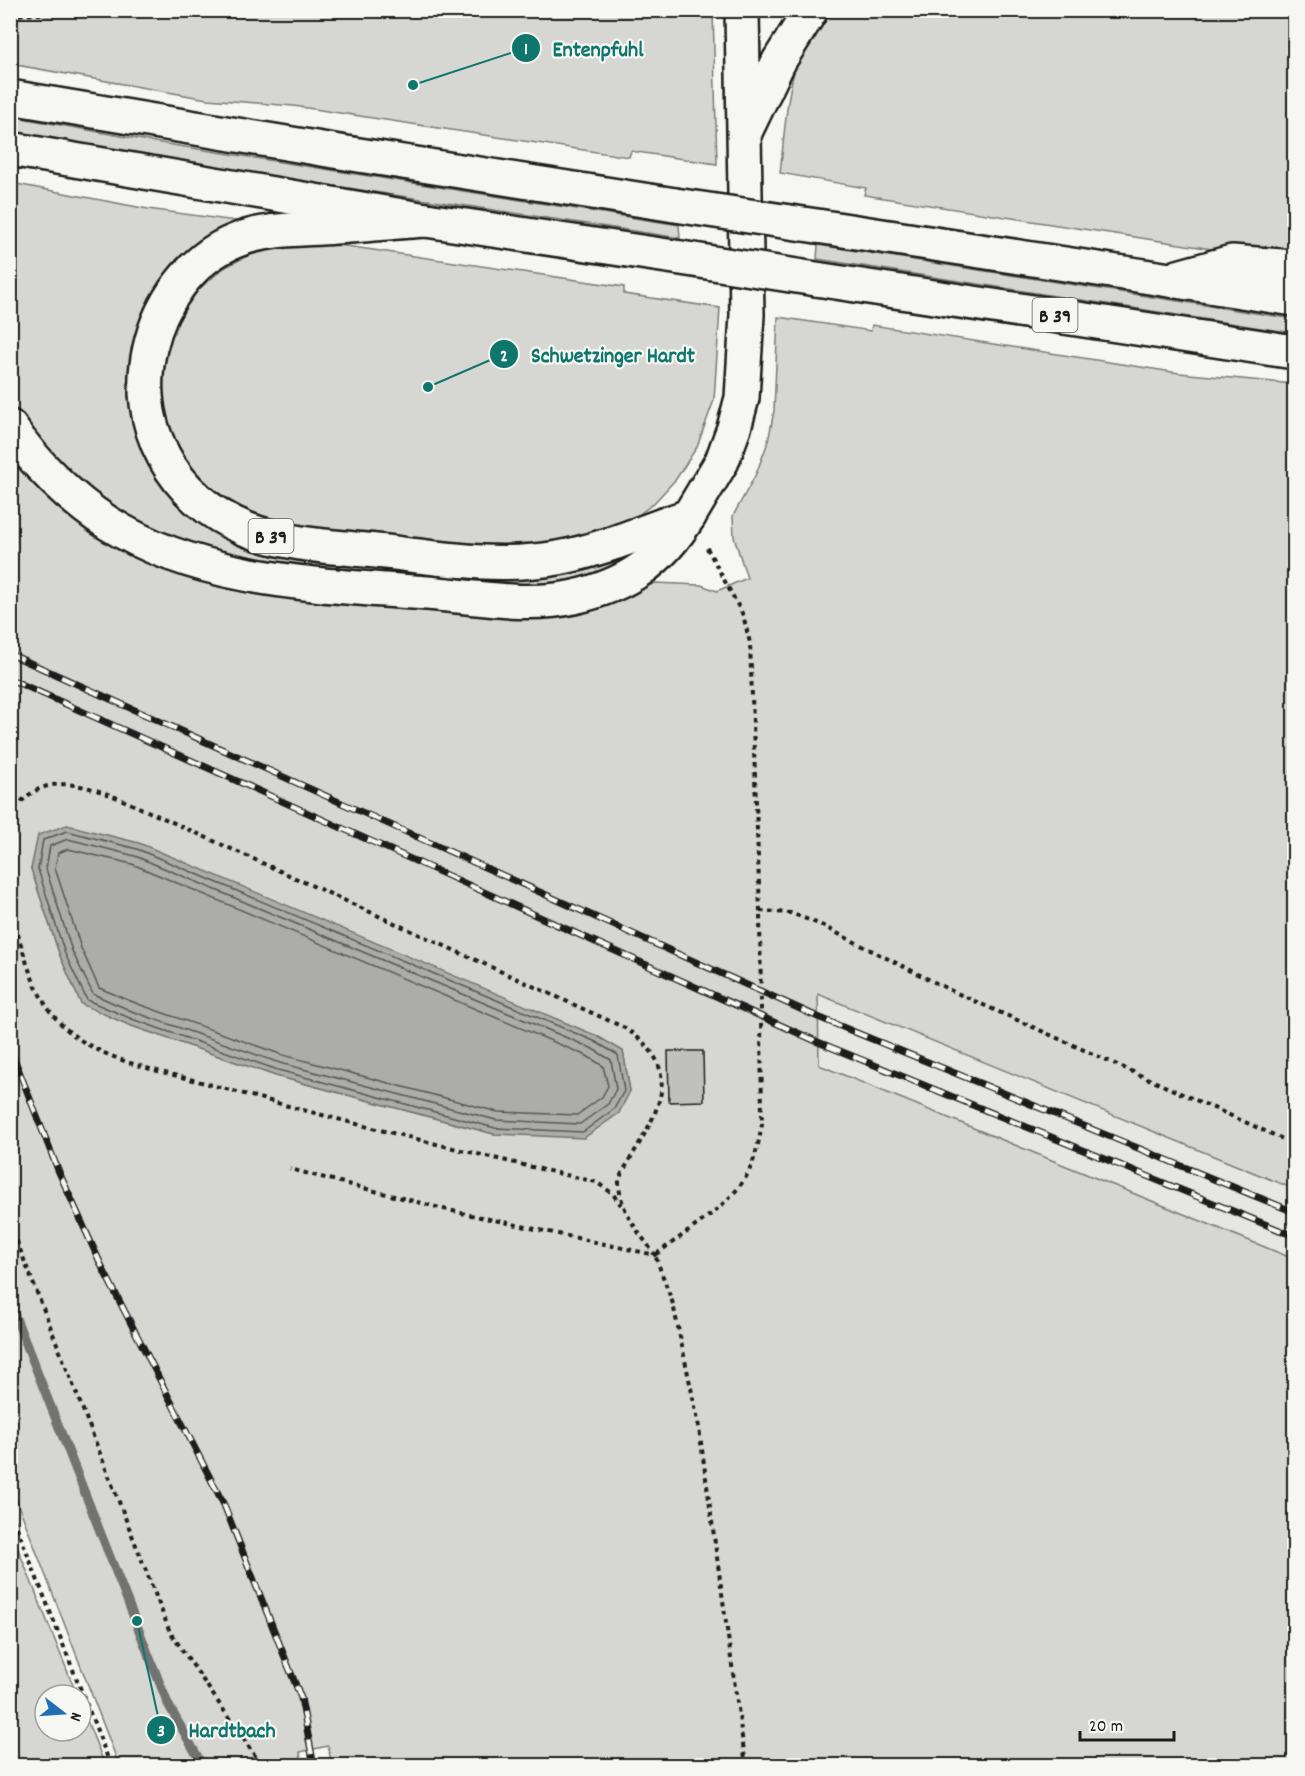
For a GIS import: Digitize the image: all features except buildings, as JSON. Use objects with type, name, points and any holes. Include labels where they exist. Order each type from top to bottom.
[{"type":"main road","points":[[10,428],[56,481],[108,522],[159,548],[223,570],[322,585],[532,601],[574,597],[636,575],[674,541],[722,461],[735,428],[742,398],[747,315],[742,10]]},
{"type":"main road","points":[[745,132],[778,61],[811,10]]},
{"type":"main road","points":[[10,97],[363,156],[1294,299]]},
{"type":"main road","name":"B 39","points":[[10,149],[426,220],[1294,352]]},
{"type":"main road","name":"B 39","points":[[426,220],[267,231],[233,242],[209,255],[184,278],[164,306],[153,333],[146,363],[145,394],[151,425],[164,461],[190,492],[215,513],[246,529],[282,539],[407,555],[505,562],[558,558],[613,543],[689,516]]},
{"type":"main road","points":[[1167,280],[1232,262],[1294,267]]},
{"type":"path","points":[[10,15],[79,13],[79,10]]},
{"type":"path","points":[[656,1255],[730,1197],[748,1175],[757,1151],[762,1124],[760,911],[750,643],[743,615],[689,516]]},
{"type":"path","points":[[10,816],[16,807],[36,790],[62,782],[90,789],[161,817],[531,983],[636,1035],[656,1059],[661,1073],[661,1097],[657,1113],[619,1179],[623,1208]]},
{"type":"path","points":[[10,908],[30,972],[46,1007],[79,1039],[124,1059],[373,1129],[596,1182],[612,1193],[656,1255],[673,1304],[698,1421],[746,1766]]},
{"type":"path","points":[[760,911],[791,913],[819,924],[950,990],[1294,1144]]},
{"type":"path","points":[[290,1169],[448,1210],[656,1255]]},
{"type":"path","points":[[10,1224],[170,1632],[262,1766]]},
{"type":"path","points":[[10,1510],[111,1766]]},
{"type":"shaded area","points":[[10,11],[713,11],[717,164],[631,151],[629,157],[294,106],[207,99],[11,64]]},
{"type":"shaded area","points":[[836,11],[1294,11],[1294,255],[1244,254],[864,195],[866,188],[780,173],[793,75],[803,49]]},
{"type":"shaded area","points":[[10,116],[160,143],[679,225],[680,238],[308,182],[11,132]]},
{"type":"shaded area","points":[[11,183],[148,209],[236,221],[132,387],[230,538],[263,552],[290,557],[499,578],[549,577],[586,571],[641,548],[655,547],[584,581],[517,587],[290,568],[205,552],[142,525],[85,487],[39,443],[11,402]]},
{"type":"shaded area","points":[[292,243],[346,246],[624,287],[624,294],[720,308],[714,400],[697,447],[676,479],[654,503],[637,516],[597,536],[502,549],[281,525],[243,514],[195,478],[169,434],[162,402],[164,350],[174,323],[199,289],[224,268],[258,250]]},
{"type":"shaded area","points":[[818,245],[1294,319],[1294,333],[817,259]]},
{"type":"shaded area","points":[[778,317],[871,331],[872,325],[1179,373],[1294,384],[1294,1189],[818,994],[819,1065],[1294,1259],[1294,1765],[332,1766],[328,1746],[300,1752],[302,1765],[119,1765],[93,1698],[93,1683],[87,1683],[11,1486],[11,446],[34,475],[270,592],[454,612],[530,615],[622,598],[655,583],[701,585],[717,591],[747,578],[734,537],[733,516],[756,474],[768,442],[774,411]],"holes":[[[31,869],[623,1051],[630,1091],[494,1134],[276,1076],[129,1025],[82,1004],[60,956]]]},
{"type":"shaded area","points":[[11,630],[818,993],[1294,1189],[1294,1259],[819,1065]]},
{"type":"shaded area","points":[[10,1529],[72,1683],[33,1683],[33,1743],[93,1743],[93,1736],[105,1765],[11,1765]]},
{"type":"water","points":[[67,825],[139,843],[597,1036],[623,1051],[630,1091],[619,1113],[584,1138],[494,1134],[276,1076],[129,1025],[81,1004],[60,956],[31,869],[38,835]]},
{"type":"waterway","points":[[10,1303],[168,1704],[203,1766]]},
{"type":"railway","points":[[10,654],[818,1017],[1294,1212]]},
{"type":"railway","points":[[10,679],[818,1042],[1294,1236]]},
{"type":"railway","points":[[10,1048],[58,1170],[103,1269],[224,1505],[301,1698],[314,1766]]},
{"type":"place","name":"Entenpfuhl","points":[[413,85]]},
{"type":"place","name":"Schwetzinger Hardt","points":[[428,387]]},
{"type":"place","name":"Hardtbach","points":[[137,1621]]}]
